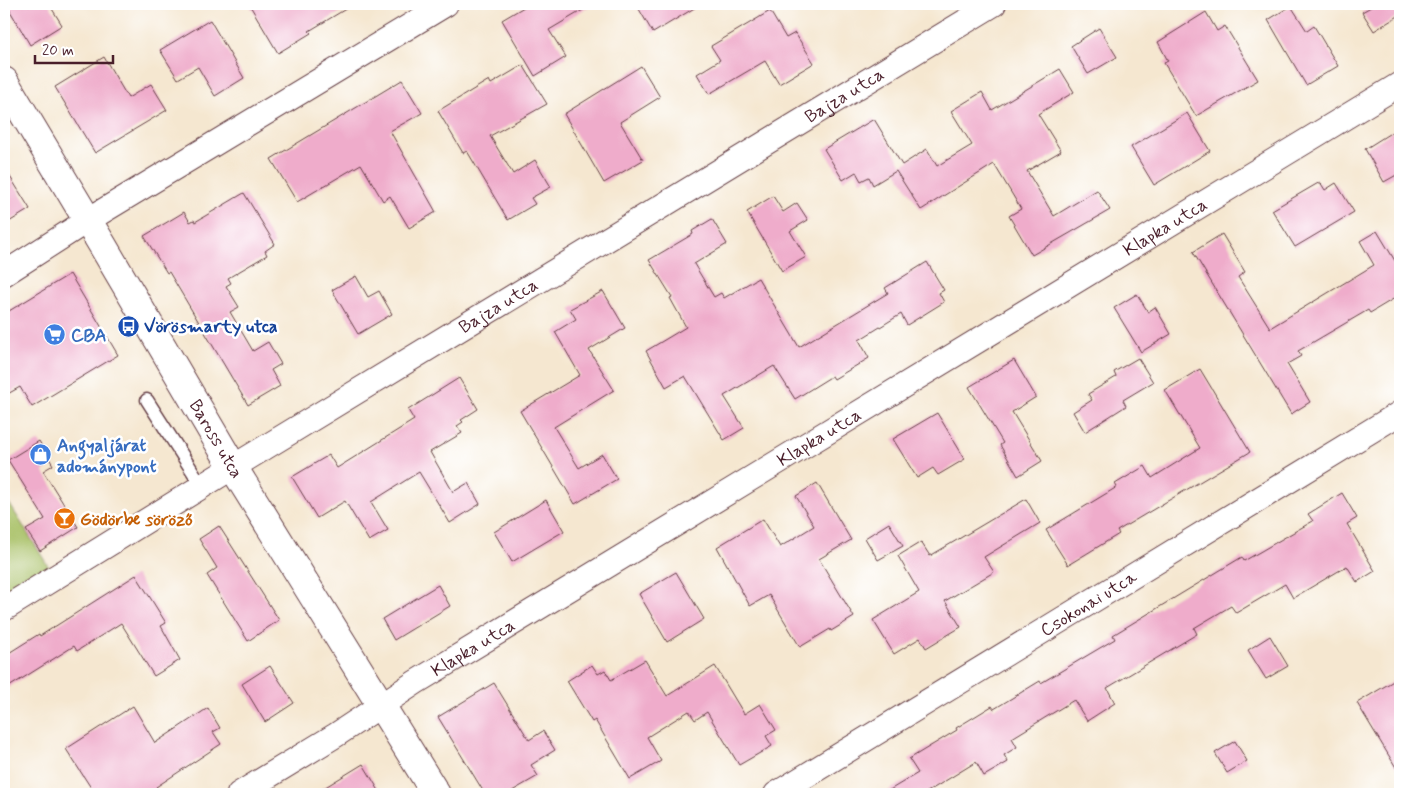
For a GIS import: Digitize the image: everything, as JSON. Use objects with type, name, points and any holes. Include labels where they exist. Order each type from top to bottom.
[{"type":"street","points":[[4,274],[88,220],[446,4]]},
{"type":"street","name":"Bajza utca","points":[[4,609],[202,486],[994,4]]},
{"type":"street","name":"Baross utca","points":[[4,81],[234,467],[436,794]]},
{"type":"street","name":"Klapka utca","points":[[239,794],[336,735],[441,667],[1400,84]]},
{"type":"street","name":"Csokonai utca","points":[[776,794],[1400,413]]},
{"type":"lane","points":[[147,400],[202,486]]},
{"type":"green space","points":[[4,495],[55,577],[4,609]]},
{"type":"building","points":[[6,4],[49,4],[62,25],[30,45]]},
{"type":"building","points":[[249,4],[354,4],[309,31],[311,33],[278,53]]},
{"type":"building","points":[[529,4],[593,4],[549,30],[566,57],[535,76],[502,20]]},
{"type":"building","points":[[636,4],[701,4],[653,33]]},
{"type":"building","points":[[1376,4],[1400,4],[1400,15],[1374,31],[1362,12]]},
{"type":"building","points":[[1291,6],[1307,31],[1314,26],[1338,66],[1306,85],[1268,20]]},
{"type":"building","points":[[770,11],[786,38],[795,33],[814,63],[779,84],[765,61],[709,94],[697,74],[720,60],[711,46]]},
{"type":"building","points":[[1206,12],[1217,31],[1225,26],[1258,80],[1196,116],[1164,63],[1168,61],[1158,42]]},
{"type":"building","points":[[210,20],[244,78],[215,96],[198,67],[178,79],[160,50]]},
{"type":"building","points":[[1099,28],[1117,57],[1088,74],[1071,46]]},
{"type":"building","points":[[104,57],[128,98],[151,84],[167,110],[95,153],[55,87]]},
{"type":"building","points":[[523,65],[547,104],[490,136],[513,174],[535,160],[551,187],[531,198],[535,204],[508,220],[467,151],[463,153],[438,111],[489,80],[491,84]]},
{"type":"building","points":[[641,66],[660,97],[620,122],[643,160],[604,183],[564,114]]},
{"type":"building","points":[[1060,69],[1074,92],[1038,114],[1061,151],[1027,171],[1054,216],[1097,190],[1110,210],[1032,255],[1009,216],[1021,209],[994,164],[921,210],[896,171],[873,185],[869,177],[861,181],[856,172],[843,180],[824,149],[874,119],[902,165],[927,149],[937,166],[972,145],[951,111],[982,92],[992,110]]},
{"type":"building","points":[[402,80],[422,113],[390,131],[436,212],[409,228],[390,196],[383,201],[361,164],[297,202],[271,159]]},
{"type":"building","points":[[1187,113],[1210,151],[1154,185],[1131,147]]},
{"type":"building","points":[[1400,127],[1400,173],[1384,182],[1365,149]]},
{"type":"building","points":[[4,167],[30,209],[4,225]]},
{"type":"building","points":[[1320,182],[1325,190],[1336,183],[1354,212],[1295,247],[1272,210]]},
{"type":"building","points":[[244,193],[275,244],[265,251],[267,255],[228,278],[231,283],[226,286],[239,307],[230,312],[253,351],[268,342],[281,364],[271,370],[280,386],[248,405],[169,272],[167,273],[144,236],[184,212],[190,222],[194,220],[195,222]]},
{"type":"building","points":[[773,196],[783,212],[797,203],[808,220],[790,231],[806,257],[782,271],[747,212]]},
{"type":"building","points":[[712,219],[727,244],[694,264],[714,297],[721,293],[724,298],[758,278],[799,347],[888,293],[885,288],[927,262],[944,290],[939,293],[944,302],[907,325],[901,314],[859,340],[869,358],[834,379],[832,376],[795,399],[774,366],[724,396],[744,428],[724,440],[685,376],[666,387],[646,351],[686,327],[670,298],[672,297],[649,260],[693,234],[692,231]]},
{"type":"building","points":[[1377,231],[1400,269],[1400,295],[1370,313],[1368,310],[1298,351],[1301,356],[1287,364],[1310,402],[1291,414],[1193,252],[1222,234],[1245,272],[1238,277],[1270,328],[1374,265],[1360,241]]},
{"type":"building","name":"CBA","points":[[70,274],[118,355],[32,407],[20,387],[4,396],[4,314]]},
{"type":"building","points":[[356,276],[368,297],[379,291],[392,314],[358,334],[332,290]]},
{"type":"building","points":[[603,291],[625,328],[589,350],[614,390],[554,427],[579,468],[602,454],[617,479],[575,504],[520,411],[580,375],[555,332],[576,319],[570,309]]},
{"type":"building","points":[[1137,294],[1148,312],[1155,307],[1171,334],[1141,352],[1114,308]]},
{"type":"building","points":[[1138,358],[1153,382],[1123,400],[1126,406],[1085,432],[1073,412],[1092,400],[1088,394],[1116,377],[1114,372]]},
{"type":"building","points":[[1014,360],[1036,397],[1012,412],[1042,461],[1018,476],[1000,445],[1003,443],[969,387]]},
{"type":"building","points":[[1200,369],[1250,452],[1117,531],[1119,534],[1068,565],[1046,530],[1117,487],[1115,484],[1145,466],[1152,478],[1200,448],[1165,390]]},
{"type":"building","points":[[459,378],[478,409],[461,420],[463,422],[457,426],[462,433],[430,452],[453,492],[468,483],[480,504],[450,523],[419,472],[371,502],[388,530],[369,541],[345,501],[317,518],[292,477],[329,455],[337,468],[414,420],[408,410]]},
{"type":"building","points":[[937,413],[965,459],[938,475],[933,468],[917,478],[893,439]]},
{"type":"building","points":[[39,441],[53,465],[43,471],[78,527],[40,551],[26,530],[45,519],[8,460]]},
{"type":"building","points":[[817,483],[851,540],[819,559],[854,617],[800,647],[769,595],[750,606],[717,547],[763,519],[780,547],[814,526],[796,496]]},
{"type":"building","points":[[1342,493],[1357,518],[1347,524],[1375,571],[1357,582],[1347,566],[1293,598],[1285,584],[1236,613],[1231,606],[1194,628],[1197,634],[1107,688],[1115,703],[1087,721],[1074,700],[1012,738],[1017,747],[1004,755],[1008,762],[984,776],[976,762],[924,794],[883,794],[918,773],[909,759],[957,730],[956,728],[992,706],[994,709],[1040,681],[1041,683],[1115,639],[1113,635],[1242,557],[1244,561],[1313,521],[1308,514]]},
{"type":"building","points":[[1026,499],[1040,523],[984,557],[994,572],[945,601],[961,627],[926,648],[920,638],[894,654],[873,620],[919,592],[898,556],[921,542],[930,556]]},
{"type":"building","points":[[546,500],[564,531],[512,562],[494,532]]},
{"type":"building","points":[[889,523],[903,546],[878,560],[865,538]]},
{"type":"building","points":[[219,526],[279,620],[248,641],[207,575],[217,568],[199,539]]},
{"type":"building","points":[[676,572],[704,619],[667,642],[639,594]]},
{"type":"building","points":[[136,575],[166,623],[161,626],[180,660],[154,676],[121,623],[77,651],[74,646],[4,690],[4,656],[39,634],[40,636]]},
{"type":"building","points":[[438,585],[450,606],[394,640],[382,619]]},
{"type":"building","points":[[1270,636],[1288,666],[1266,679],[1248,650]]},
{"type":"building","points":[[645,660],[667,696],[715,666],[744,714],[760,704],[776,730],[766,736],[772,746],[739,765],[707,712],[695,720],[689,711],[647,737],[661,761],[630,779],[595,720],[592,722],[567,681],[592,665],[598,674],[605,670],[611,680]]},
{"type":"building","points":[[270,666],[294,703],[265,722],[242,684]]},
{"type":"building","points":[[1400,677],[1400,774],[1357,703]]},
{"type":"building","points":[[494,683],[529,740],[543,731],[555,750],[531,765],[538,776],[507,794],[485,794],[438,717]]},
{"type":"building","points":[[133,706],[155,743],[208,708],[220,728],[213,732],[221,744],[156,787],[160,794],[95,794],[66,749]]},
{"type":"building","points":[[1235,741],[1247,761],[1227,773],[1215,753]]},
{"type":"building","points":[[363,764],[381,794],[314,794]]},
{"type":"place","name":"Vörösmarty utca","points":[[128,326]]},
{"type":"place","name":"CBA","points":[[55,335]]},
{"type":"place","name":"Angyaljárat adománypont","points":[[41,455]]},
{"type":"place","name":"Gödörbe söröző","points":[[64,519]]}]
